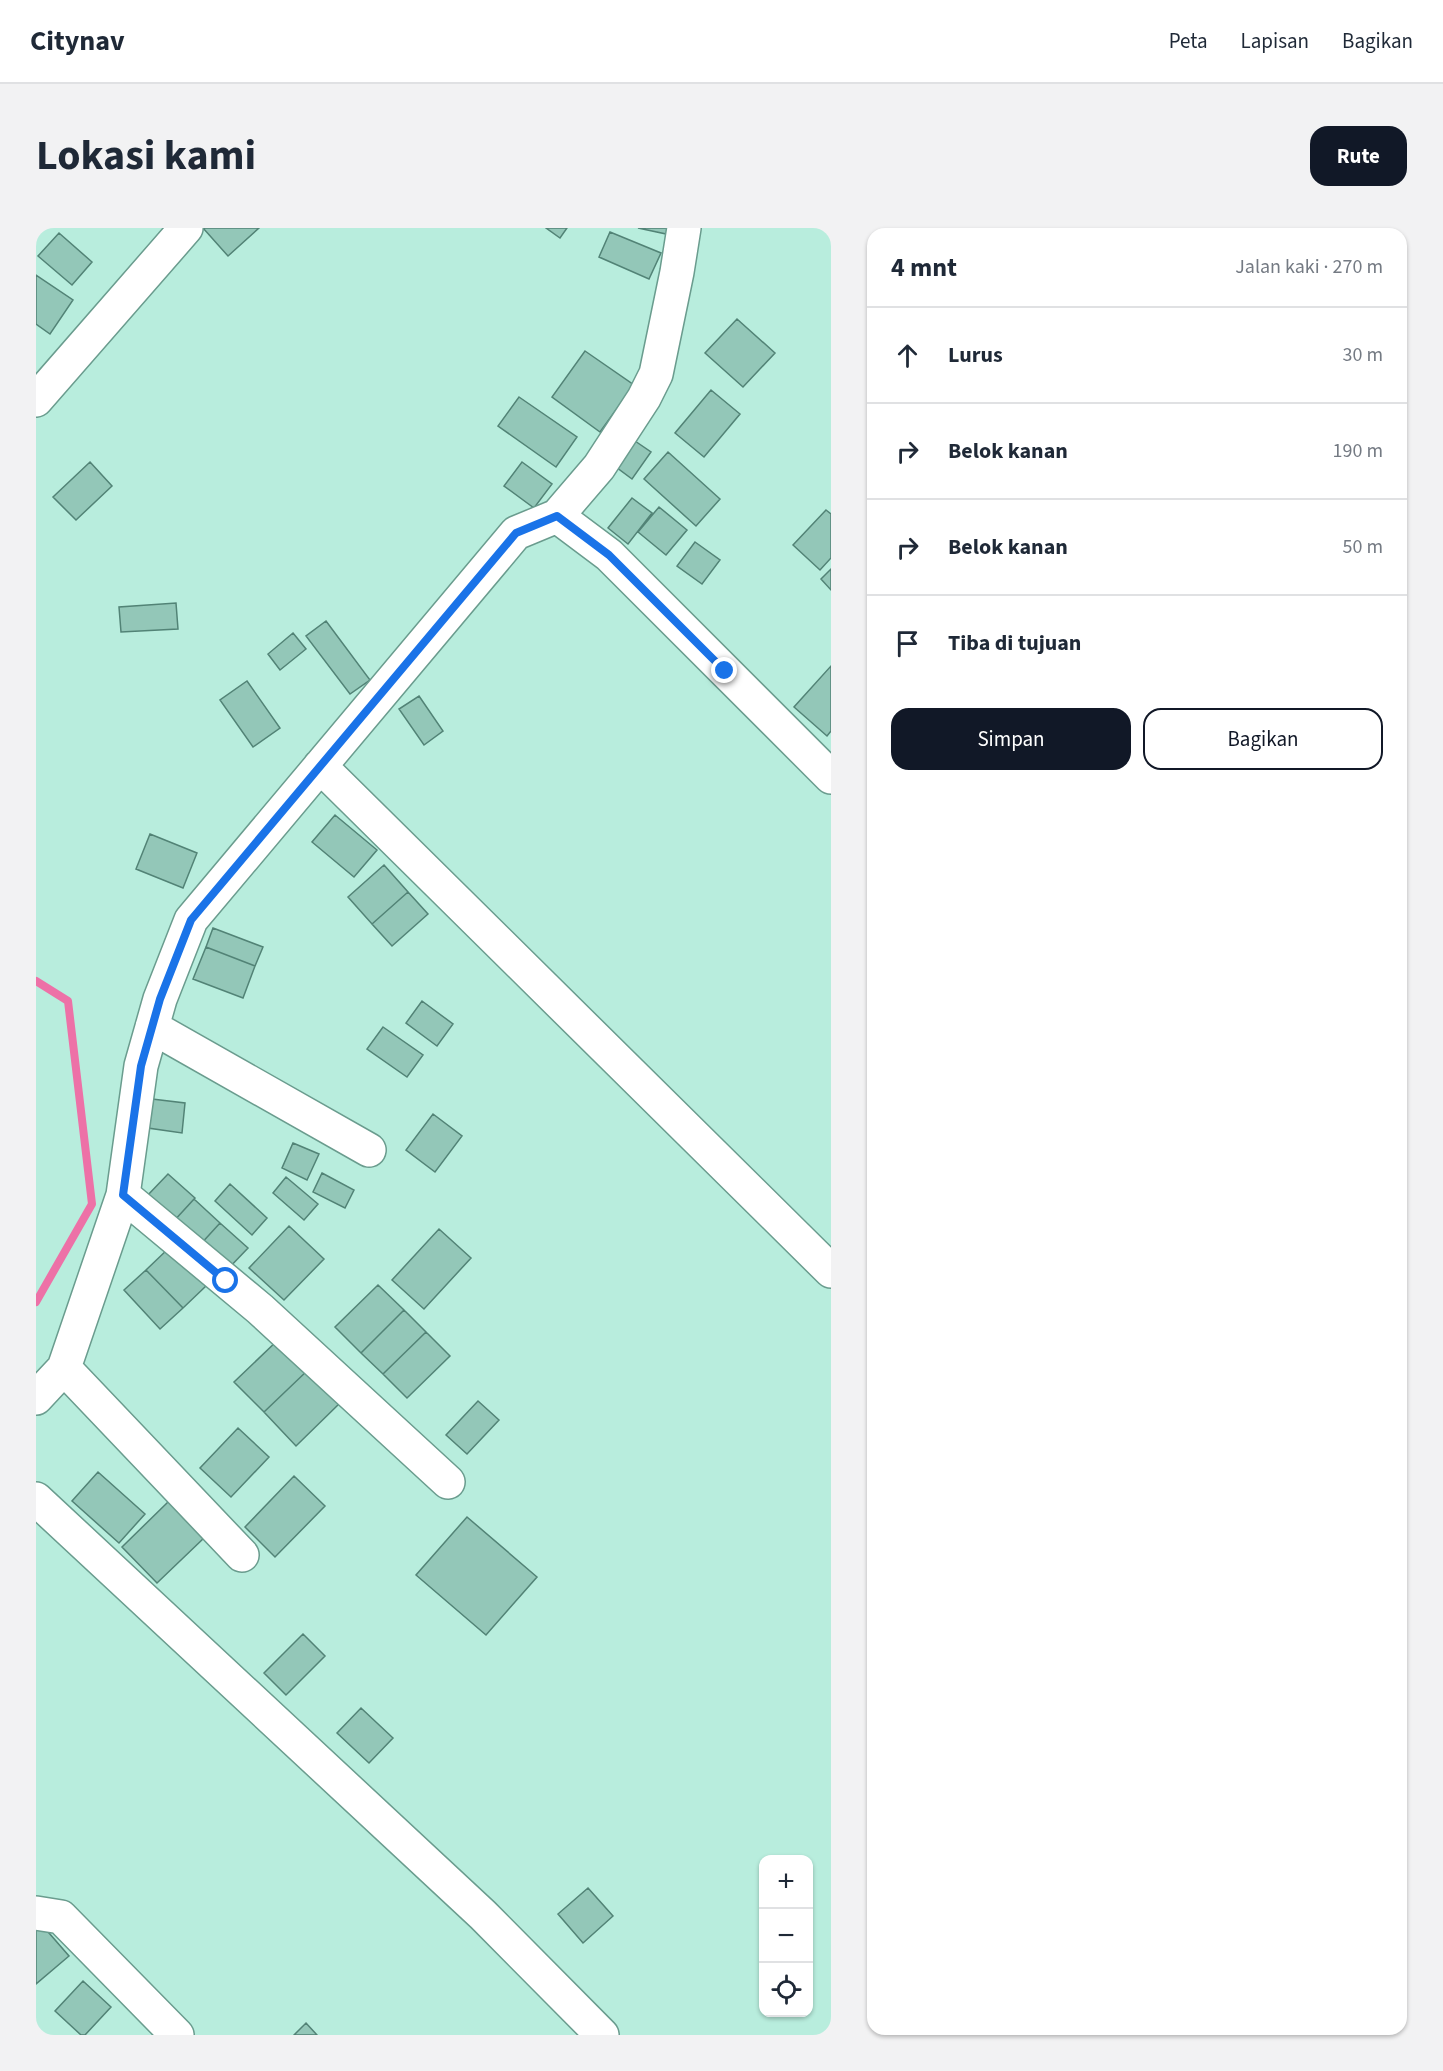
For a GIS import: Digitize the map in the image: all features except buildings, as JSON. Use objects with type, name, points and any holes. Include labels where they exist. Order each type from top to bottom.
[{"type":"street","points":[[36,400],[186,228]]},
{"type":"street","points":[[36,1398],[64,1368],[123,1195],[141,1066],[160,999],[191,920],[516,533],[557,516],[599,467],[644,398],[656,374],[684,228]]},
{"type":"street","points":[[557,516],[609,555],[831,777]]},
{"type":"street","points":[[320,766],[831,1271]]},
{"type":"street","points":[[152,1027],[369,1150]]},
{"type":"street","points":[[123,1195],[260,1309],[448,1482]]},
{"type":"street","points":[[64,1368],[242,1555]]},
{"type":"street","points":[[36,1499],[483,1916],[603,2035]]},
{"type":"street","points":[[36,1913],[61,1917],[177,2035]]},
{"type":"waterway","points":[[36,981],[68,1001],[92,1204],[36,1302]]},
{"type":"route","points":[[226,1281],[123,1195],[141,1066],[160,999],[191,920],[516,533],[557,516],[609,555],[725,671]]}]
